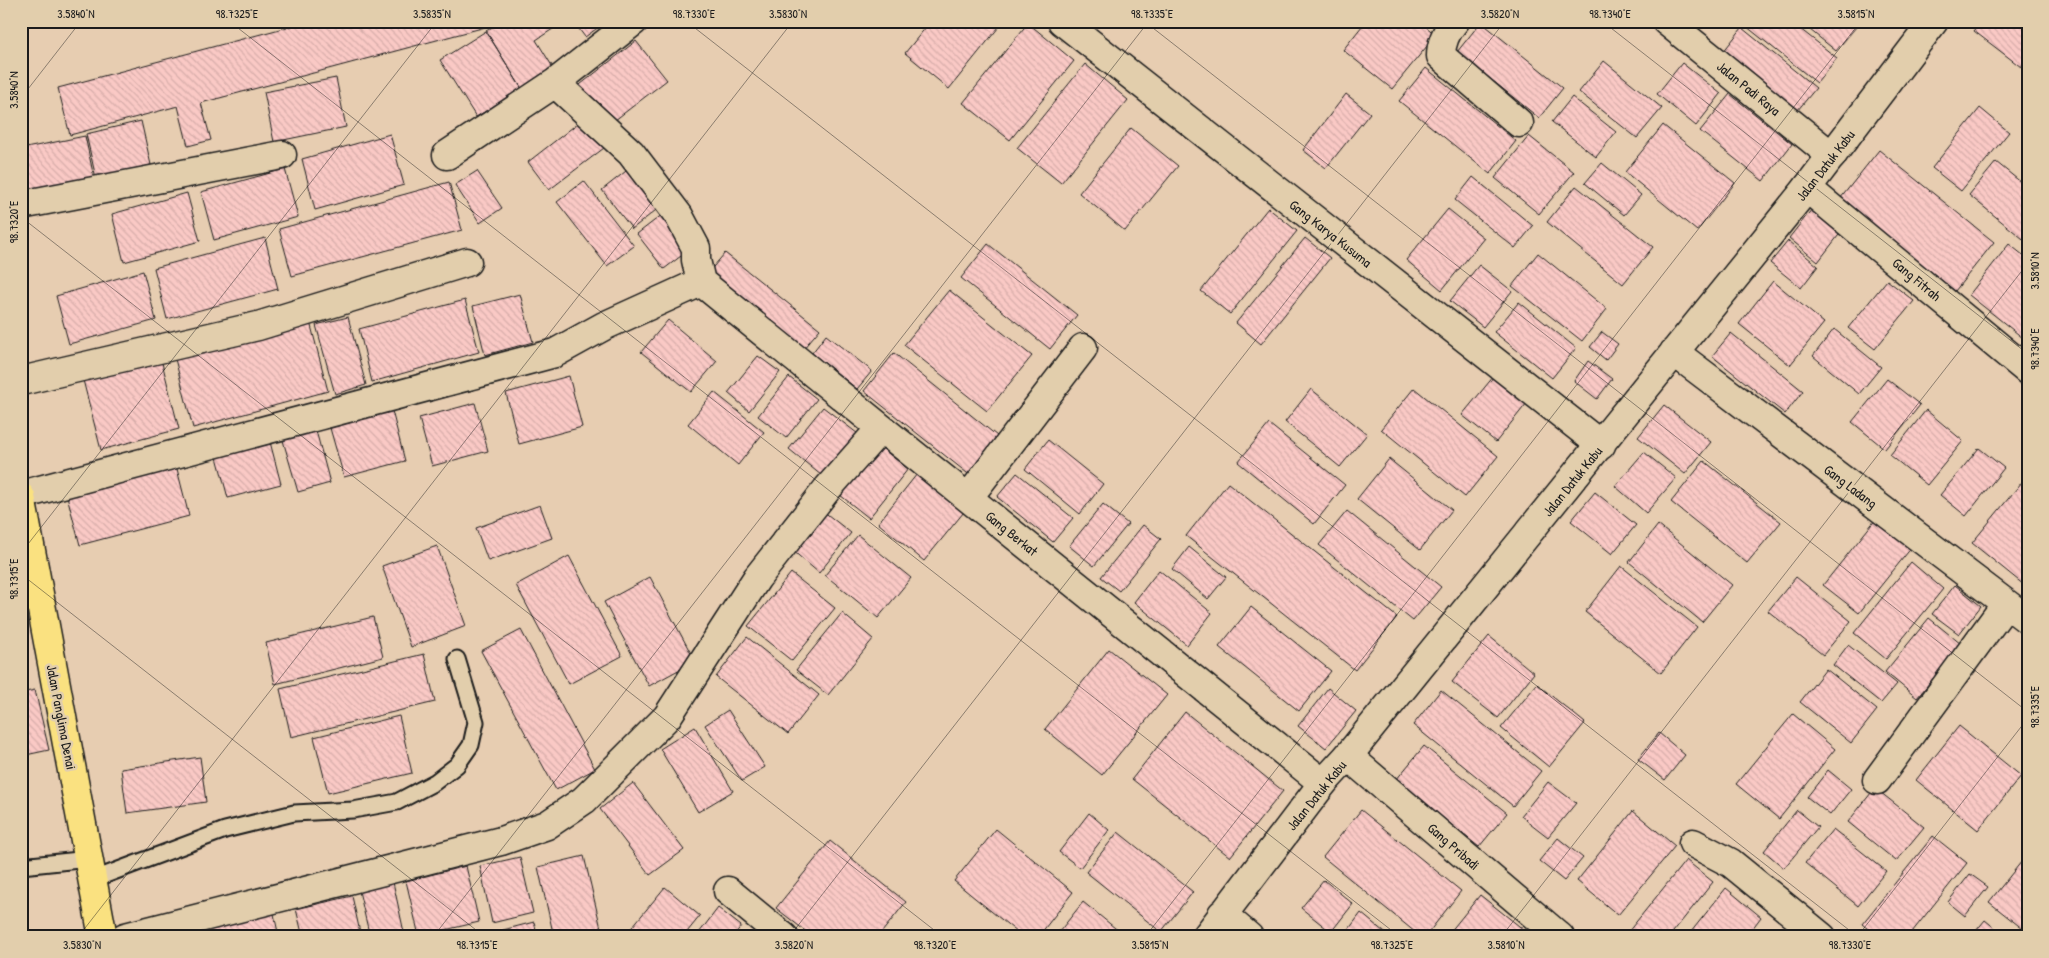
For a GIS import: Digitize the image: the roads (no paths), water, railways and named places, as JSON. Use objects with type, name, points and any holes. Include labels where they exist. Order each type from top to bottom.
[{"type":"main road","name":"Jalan Panglima Denai","points":[[21,496],[29,585],[103,937]]},
{"type":"street","points":[[447,154],[555,83],[634,21]]},
{"type":"street","name":"Gang Karya Kusuma","points":[[1062,21],[1600,445]]},
{"type":"street","points":[[1455,21],[1441,44],[1442,56],[1519,123]]},
{"type":"street","name":"Jalan Padi Raya","points":[[1666,21],[1832,156]]},
{"type":"street","name":"Jalan Datuk Kabu","points":[[1206,937],[1323,783],[1348,756],[1807,188],[1934,21]]},
{"type":"street","points":[[21,496],[555,352],[604,326],[701,282],[696,260],[696,248],[679,216],[631,153],[555,83]]},
{"type":"street","points":[[21,206],[282,155]]},
{"type":"street","name":"Gang Fitrah","points":[[1807,188],[2028,371]]},
{"type":"street","points":[[21,381],[258,326],[467,262]]},
{"type":"street","name":"Gang Berkat","points":[[701,282],[1323,783]]},
{"type":"street","points":[[968,498],[1083,348]]},
{"type":"street","name":"Gang Ladang","points":[[1674,352],[2028,620]]},
{"type":"street","points":[[125,937],[501,841],[547,825],[584,800],[667,717],[757,578],[828,488],[880,428]]},
{"type":"street","points":[[1877,780],[2006,604]]},
{"type":"street","name":"Gang Pribadi","points":[[1348,756],[1560,937]]},
{"type":"street","points":[[1693,843],[1731,863],[1822,937]]},
{"type":"street","points":[[728,891],[784,937]]},
{"type":"street","points":[[1222,914],[1249,937]]},
{"type":"lane","points":[[21,866],[90,870],[225,830],[294,813],[353,810],[397,802],[435,782],[457,765],[471,745],[476,722],[456,658]]}]
